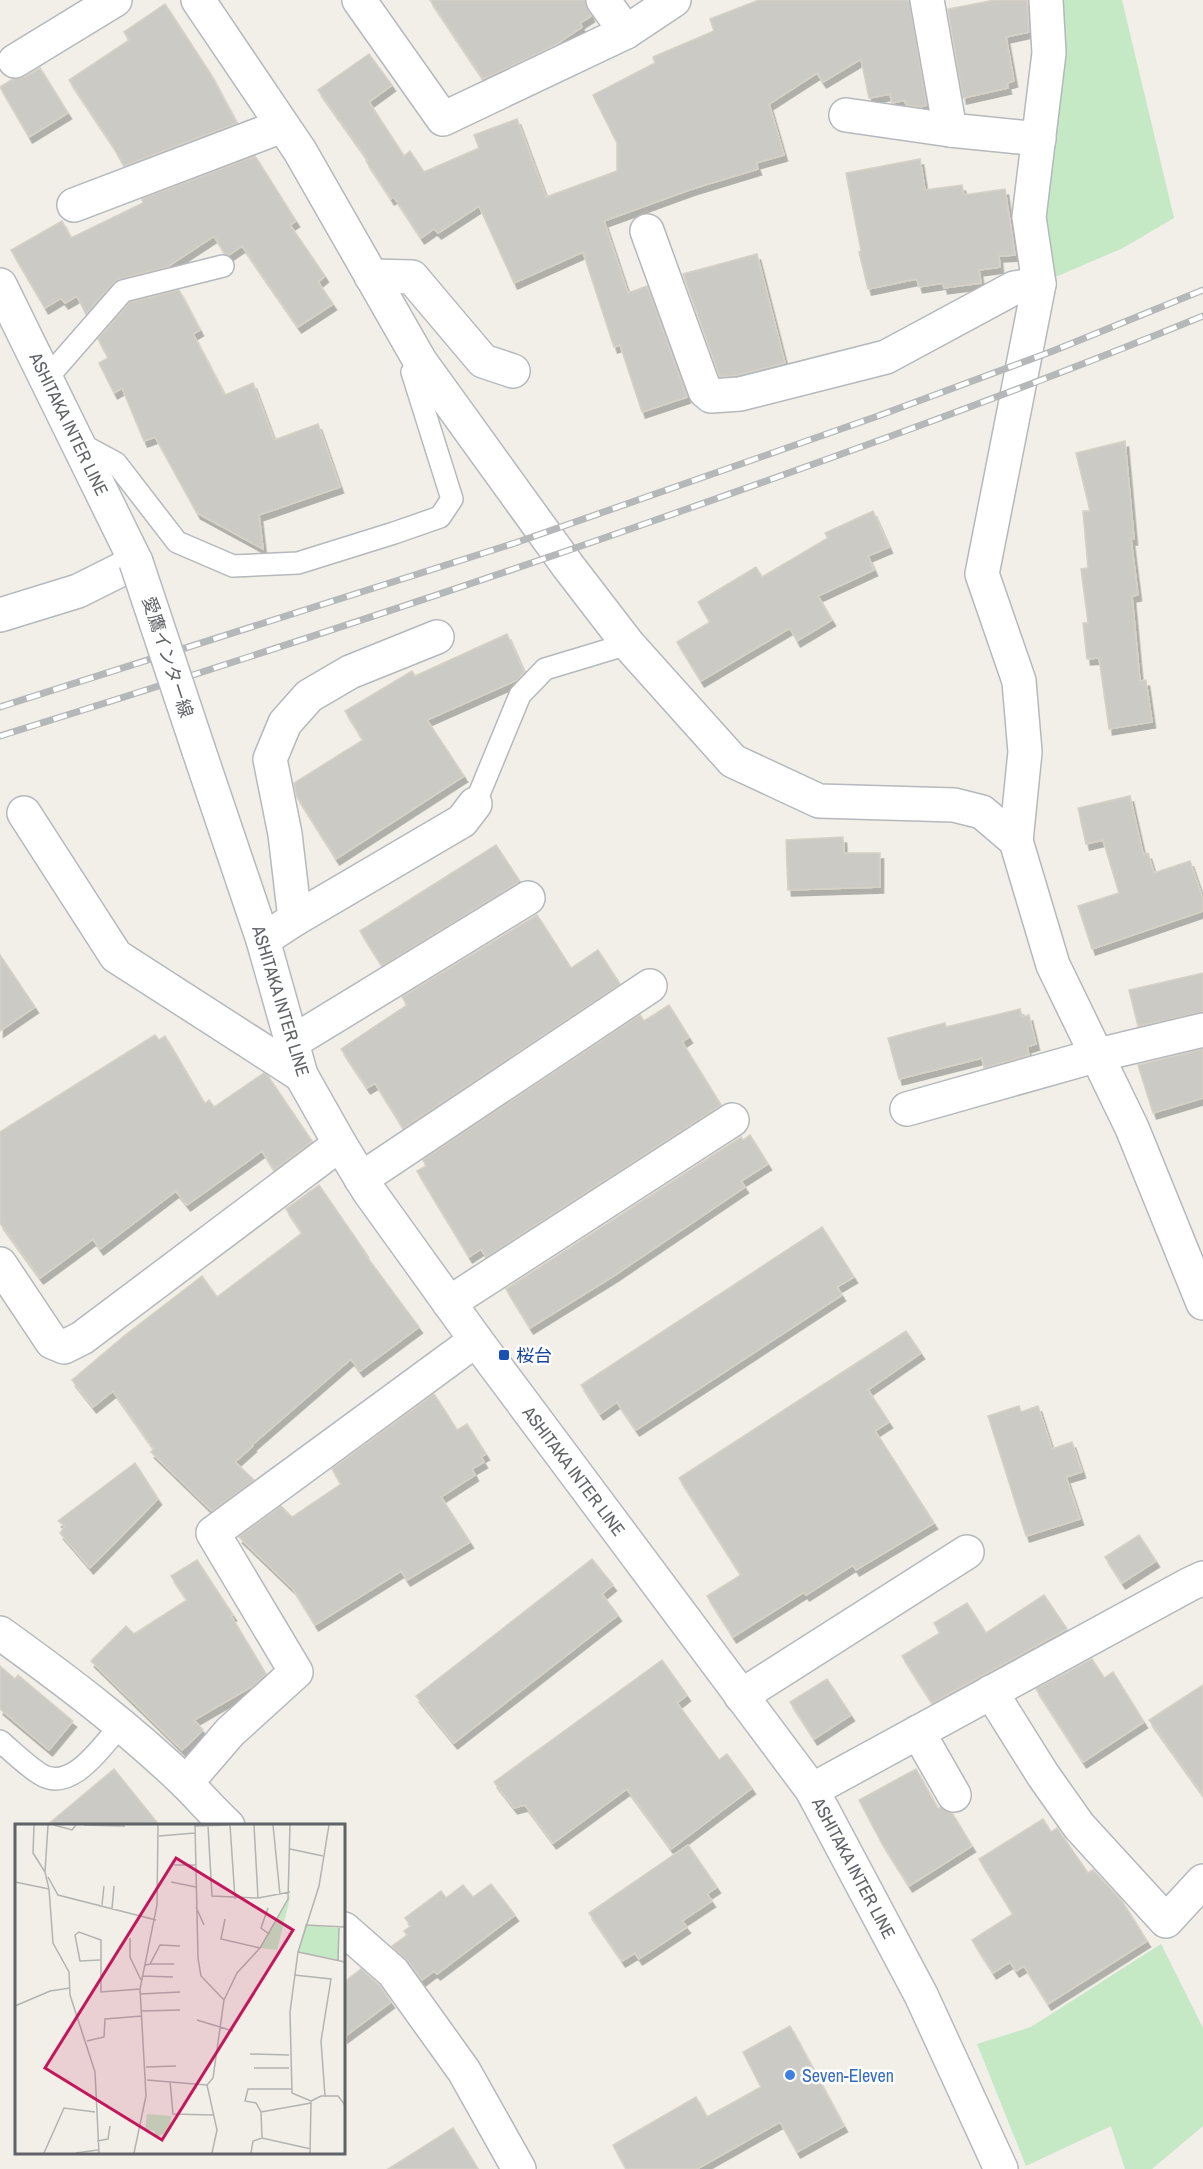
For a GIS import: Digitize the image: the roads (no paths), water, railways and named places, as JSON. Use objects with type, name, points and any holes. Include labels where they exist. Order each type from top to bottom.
[{"type":"street","points":[[15,61],[115,0]]},
{"type":"street","points":[[198,0],[300,152],[420,361],[568,566],[628,644],[733,761],[819,801],[954,805],[982,812],[1016,841]]},
{"type":"street","points":[[359,0],[443,119],[626,32],[674,0]]},
{"type":"street","points":[[603,0],[626,32]]},
{"type":"street","points":[[927,0],[950,130]]},
{"type":"street","points":[[1046,0],[1049,53],[1029,218],[1039,284],[982,574],[1019,681],[1025,752],[1016,841],[1053,964],[1132,1128],[1203,1303]]},
{"type":"street","points":[[846,115],[950,130],[1039,139]]},
{"type":"street","points":[[74,205],[282,126]]},
{"type":"street","points":[[647,231],[705,391],[711,396],[740,394],[886,357],[1014,288],[1039,284]]},
{"type":"street","points":[[371,276],[412,277],[483,361],[513,371]]},
{"type":"street","name":"ASHITAKA INTER LINE","points":[[0,285],[136,562]]},
{"type":"street","points":[[0,615],[78,591],[136,562]]},
{"type":"street","name":"愛鷹インター線","points":[[136,562],[199,751]]},
{"type":"street","points":[[295,919],[285,834],[270,759],[285,723],[309,696],[350,672],[437,637]]},
{"type":"street","name":"ASHITAKA INTER LINE","points":[[199,751],[262,940],[301,1075],[340,1144],[361,1179],[476,1340],[812,1790],[921,1995],[1001,2169]]},
{"type":"street","points":[[262,940],[462,821],[475,804]]},
{"type":"street","points":[[24,813],[116,956],[301,1075]]},
{"type":"street","points":[[291,1043],[528,898]]},
{"type":"street","points":[[361,1179],[650,986]]},
{"type":"street","points":[[907,1109],[1098,1055],[1203,1030]]},
{"type":"street","points":[[449,1303],[732,1120]]},
{"type":"street","points":[[0,1264],[52,1342],[64,1347],[82,1338],[340,1144]]},
{"type":"street","points":[[186,1783],[230,1732],[296,1672],[213,1533],[476,1340]]},
{"type":"street","points":[[741,1696],[967,1552]]},
{"type":"street","points":[[812,1790],[1203,1578]]},
{"type":"street","points":[[0,1634],[44,1665],[120,1726],[186,1783],[221,1823]]},
{"type":"street","points":[[991,1692],[1043,1775],[1079,1826],[1166,1921],[1203,1881]]},
{"type":"street","points":[[918,1732],[954,1795]]},
{"type":"street","points":[[345,1930],[393,1972],[464,2071],[519,2169]]},
{"type":"lane","points":[[47,378],[123,291],[223,266]]},
{"type":"lane","points":[[78,443],[116,463],[177,542],[233,566],[298,563],[440,517],[452,499],[412,372],[420,361]]},
{"type":"lane","points":[[475,804],[520,695],[545,669],[628,644]]},
{"type":"lane","points":[[0,1741],[41,1775],[60,1780],[82,1769],[120,1726]]},
{"type":"railway","points":[[0,707],[515,543],[878,416],[1053,351],[1203,290]]},
{"type":"railway","points":[[0,736],[317,635],[633,528],[848,452],[1203,316]]},
{"type":"place","name":"桜台","points":[[504,1355]]},
{"type":"place","name":"Seven-Eleven","points":[[790,2075]]}]
